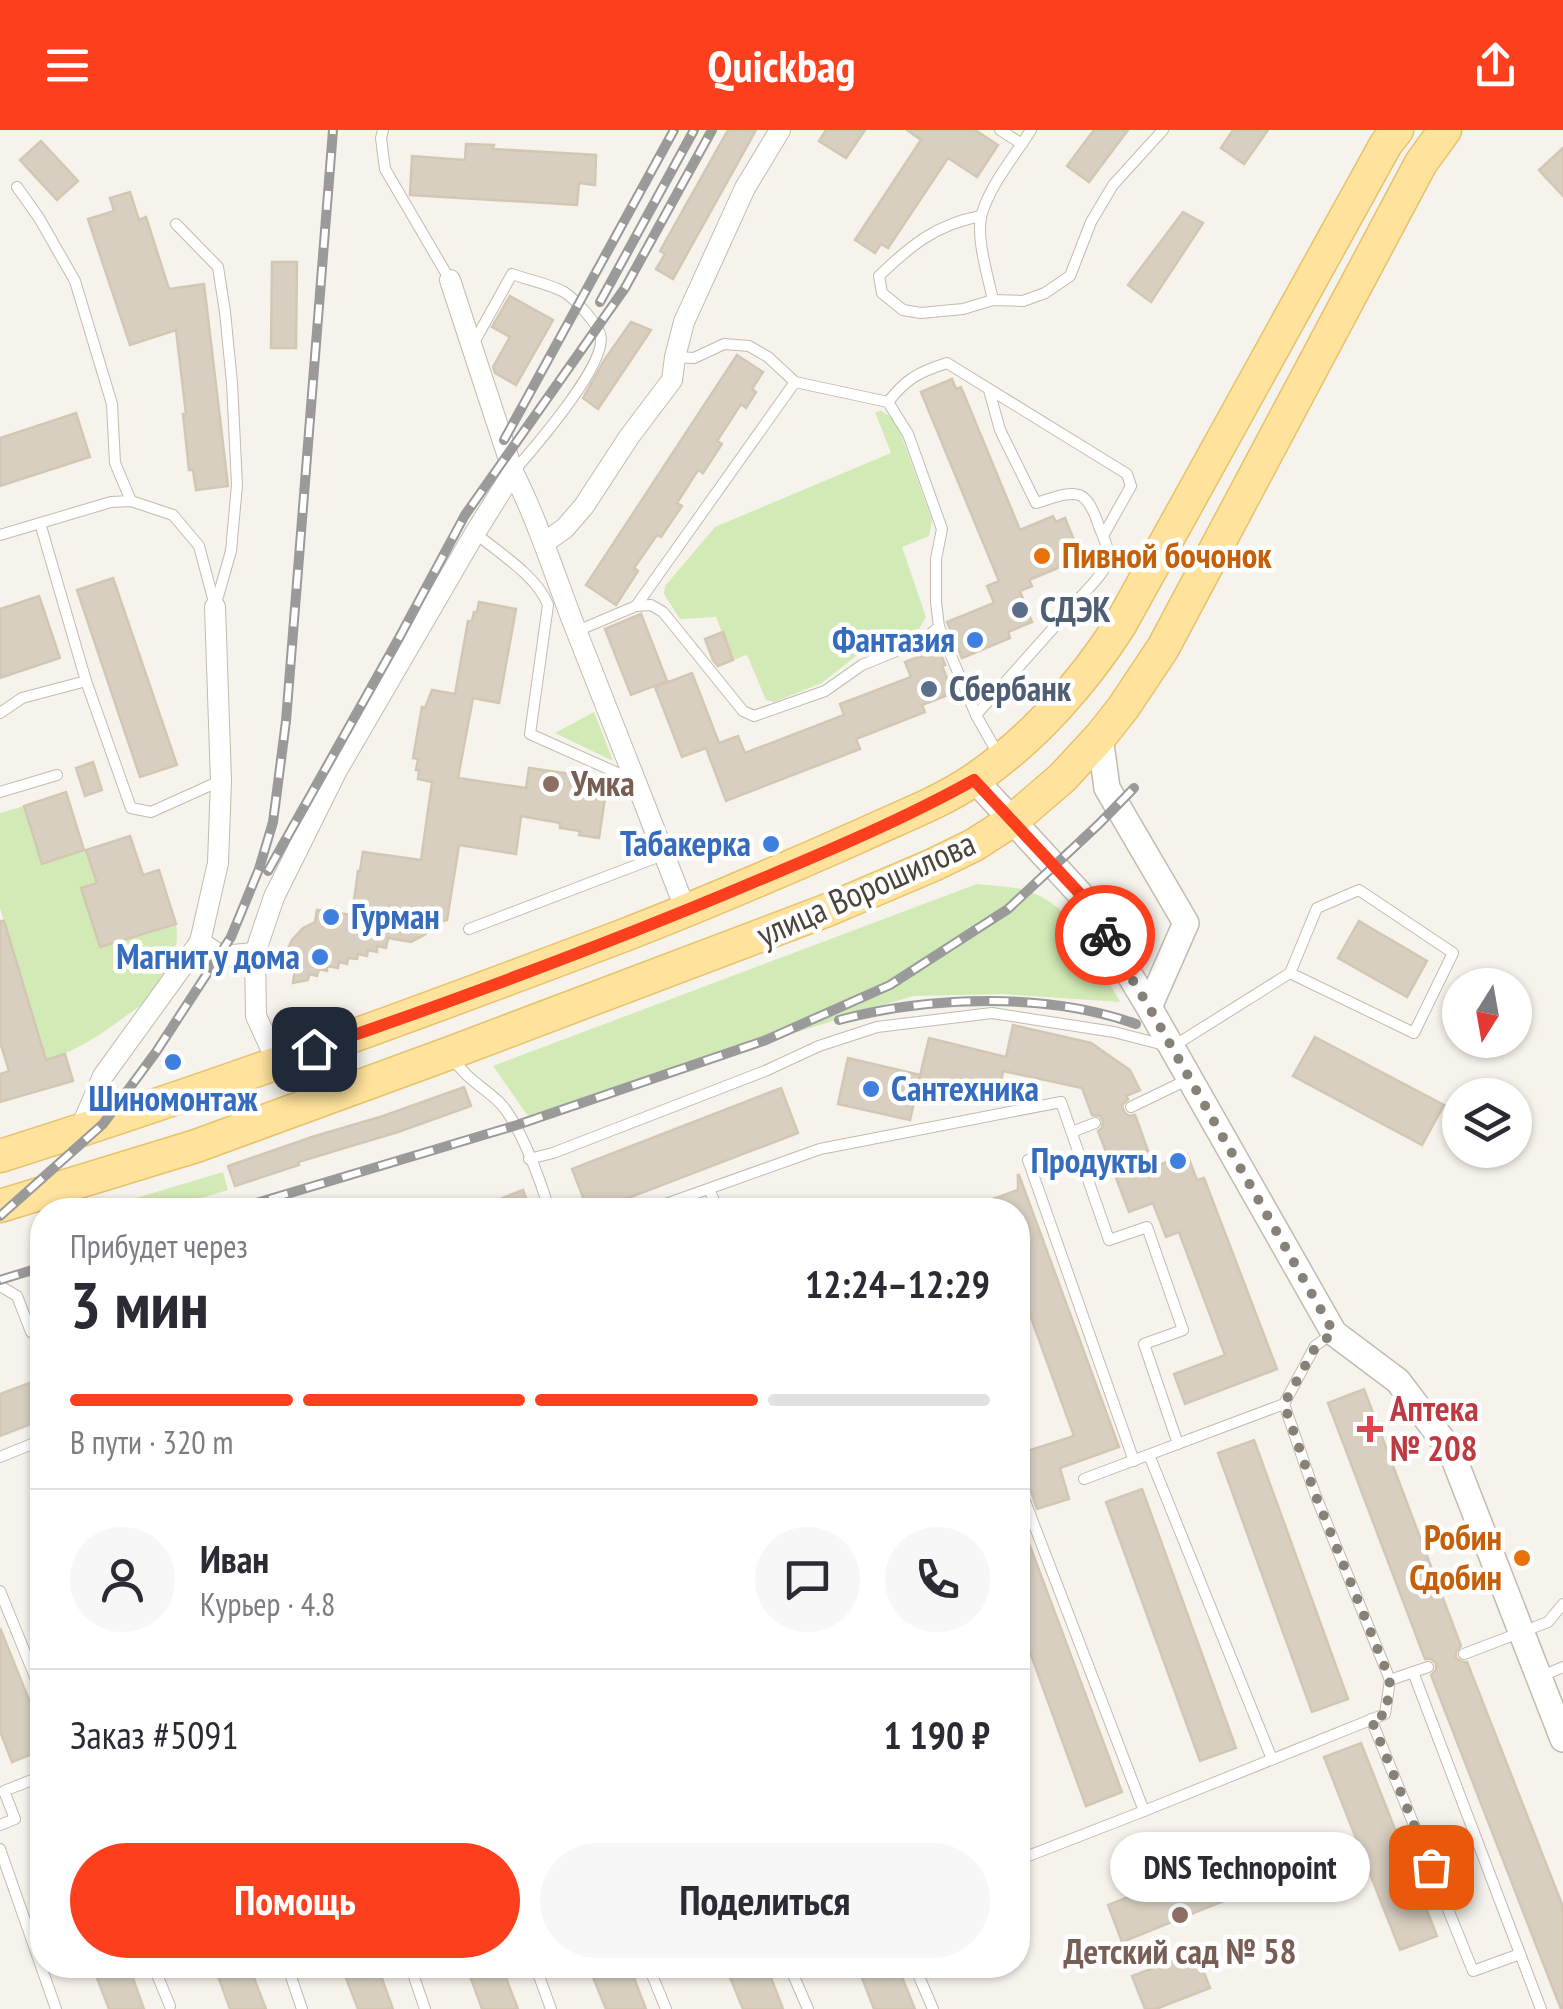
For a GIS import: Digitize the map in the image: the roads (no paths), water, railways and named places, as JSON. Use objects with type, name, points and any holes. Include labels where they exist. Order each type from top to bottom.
[{"type":"main road","name":"улица Ворошилова","points":[[2,1150],[79,1132],[424,1011],[686,911],[804,861],[974,780],[1023,741],[1102,655],[1397,130]]},
{"type":"main road","name":"улица Ворошилова","points":[[0,1206],[196,1146],[824,911],[933,865],[1013,820],[1062,778],[1100,737],[1164,648],[1421,163],[1445,130]]},
{"type":"street","points":[[544,543],[565,528],[584,506],[672,380],[684,322],[745,188],[780,130]]},
{"type":"street","points":[[450,280],[513,472],[532,510],[686,911]]},
{"type":"street","points":[[277,1062],[256,1016],[254,953],[274,898],[336,772],[513,472]]},
{"type":"street","points":[[79,1132],[103,1076],[200,942],[218,863],[222,781],[215,607]]},
{"type":"street","points":[[1100,737],[1107,788],[1186,922],[1149,1007]]},
{"type":"street","points":[[974,780],[1082,896],[1172,1046],[1334,1333],[1398,1381],[1452,1452],[1563,1738]]},
{"type":"street","points":[[200,942],[220,956],[254,953]]},
{"type":"lane","points":[[383,130],[385,169],[450,280]]},
{"type":"lane","points":[[1000,130],[1022,144]]},
{"type":"lane","points":[[994,300],[982,248],[980,216],[1002,172],[1030,130]]},
{"type":"lane","points":[[980,216],[955,221],[909,247],[880,276],[882,293],[903,310],[921,313],[994,300],[1023,301],[1046,293],[1070,276],[1091,222],[1113,185],[1163,130]]},
{"type":"lane","points":[[18,187],[75,282],[112,404],[115,463],[131,501]]},
{"type":"lane","points":[[176,224],[218,267],[225,312],[237,484],[231,551],[215,607]]},
{"type":"lane","points":[[471,349],[512,274],[564,292],[601,335],[600,350],[584,379],[554,424],[513,472]]},
{"type":"lane","points":[[675,357],[694,358],[724,344],[749,346],[768,357],[795,382],[888,402],[908,434],[942,530],[936,560],[939,627],[976,715],[1001,759]]},
{"type":"lane","points":[[888,402],[918,372],[947,363],[1127,474],[1131,486],[1103,536]]},
{"type":"lane","points":[[636,606],[795,382]]},
{"type":"lane","points":[[976,715],[1108,562],[1091,502],[1082,495],[1068,493],[1036,503],[1000,430],[989,389]]},
{"type":"lane","points":[[0,536],[111,502],[131,501],[173,515],[199,546],[215,607]]},
{"type":"lane","points":[[40,523],[86,681],[131,808],[151,812],[222,781]]},
{"type":"lane","points":[[475,533],[544,593],[548,605],[530,734],[637,781]]},
{"type":"lane","points":[[1080,598],[1120,625]]},
{"type":"lane","points":[[576,631],[636,606],[651,605],[663,612],[743,711],[754,716],[824,691],[862,665],[923,640],[939,627]]},
{"type":"lane","points":[[0,714],[22,698],[86,681]]},
{"type":"lane","points":[[0,792],[57,775]]},
{"type":"lane","points":[[469,929],[664,854]]},
{"type":"lane","points":[[530,1159],[877,1026],[992,1013],[1114,1032],[1172,1046],[1290,972],[1317,908],[1359,890],[1453,953],[1414,1032],[1290,972]]},
{"type":"lane","points":[[450,1053],[463,1074],[500,1103],[517,1125],[544,1198]]},
{"type":"lane","points":[[1131,1107],[1190,1079]]},
{"type":"lane","points":[[683,1198],[820,1150],[1061,1102],[1109,1240],[1147,1226],[1184,1330],[1144,1344],[1178,1444]]},
{"type":"lane","points":[[1072,1132],[1094,1123]]},
{"type":"lane","points":[[1028,1160],[1134,1460]]},
{"type":"lane","points":[[709,1189],[713,1198]]},
{"type":"lane","points":[[0,1286],[17,1296],[30,1327]]},
{"type":"lane","points":[[1084,1479],[1284,1404],[1316,1346],[1334,1333]]},
{"type":"lane","points":[[1030,1855],[1386,1714],[1390,1680],[1315,1494],[1284,1404]]},
{"type":"lane","points":[[0,1456],[30,1445]]},
{"type":"lane","points":[[1148,1455],[1272,1759]]},
{"type":"lane","points":[[1030,1527],[1144,1812]]},
{"type":"lane","points":[[0,1591],[30,1665]]},
{"type":"lane","points":[[1464,1654],[1548,1622],[1563,1604]]},
{"type":"lane","points":[[1538,1678],[1563,1666]]},
{"type":"lane","points":[[1390,1680],[1428,1667]]},
{"type":"lane","points":[[1413,1672],[1541,2009]]},
{"type":"lane","points":[[1371,1719],[1474,1971],[1520,1954]]},
{"type":"lane","points":[[0,1825],[15,1819],[4,1791],[30,1781]]},
{"type":"lane","points":[[0,1850],[30,1935]]},
{"type":"lane","points":[[45,1978],[56,2009]]},
{"type":"lane","points":[[158,1978],[170,2006]]},
{"type":"lane","points":[[291,1978],[302,2009]]},
{"type":"lane","points":[[414,1978],[425,2009]]},
{"type":"lane","points":[[540,1978],[551,2009]]},
{"type":"lane","points":[[653,1978],[666,2009]]},
{"type":"lane","points":[[795,1978],[808,2009]]},
{"type":"lane","points":[[919,1978],[932,2009]]},
{"type":"railway","points":[[0,1216],[103,1124],[156,1052],[231,937],[259,869],[273,822],[286,721],[333,130]]},
{"type":"railway","points":[[504,440],[674,130]]},
{"type":"railway","points":[[600,302],[694,130]]},
{"type":"railway","points":[[268,871],[465,515],[625,288],[712,130]]},
{"type":"railway","points":[[273,1198],[517,1125],[766,1040],[890,985],[1008,909],[1134,788]]},
{"type":"railway","points":[[839,1020],[911,1006],[988,1001],[1065,1006],[1136,1024]]},
{"type":"railway","points":[[0,1280],[30,1271]]},
{"type":"place","name":"Пивной бочонок","points":[[1042,556]]},
{"type":"place","name":"СДЭК","points":[[1020,610]]},
{"type":"place","name":"Фантазия","points":[[975,640]]},
{"type":"place","name":"Сбербанк","points":[[929,689]]},
{"type":"place","name":"Умка","points":[[551,784]]},
{"type":"place","name":"Табакерка","points":[[771,844]]},
{"type":"place","name":"Гурман","points":[[331,917]]},
{"type":"place","name":"Магнит у дома","points":[[320,957]]},
{"type":"place","name":"Шиномонтаж","points":[[173,1062]]},
{"type":"place","name":"Сантехника","points":[[871,1089]]},
{"type":"place","name":"Продукты","points":[[1178,1161]]},
{"type":"place","name":"Аптека № 208","points":[[1370,1429]]},
{"type":"place","name":"Робин Сдобин","points":[[1522,1558]]},
{"type":"place","name":"DNS Technopoint","points":[[1431,1867]]},
{"type":"place","name":"Детский сад № 58","points":[[1180,1915]]}]
